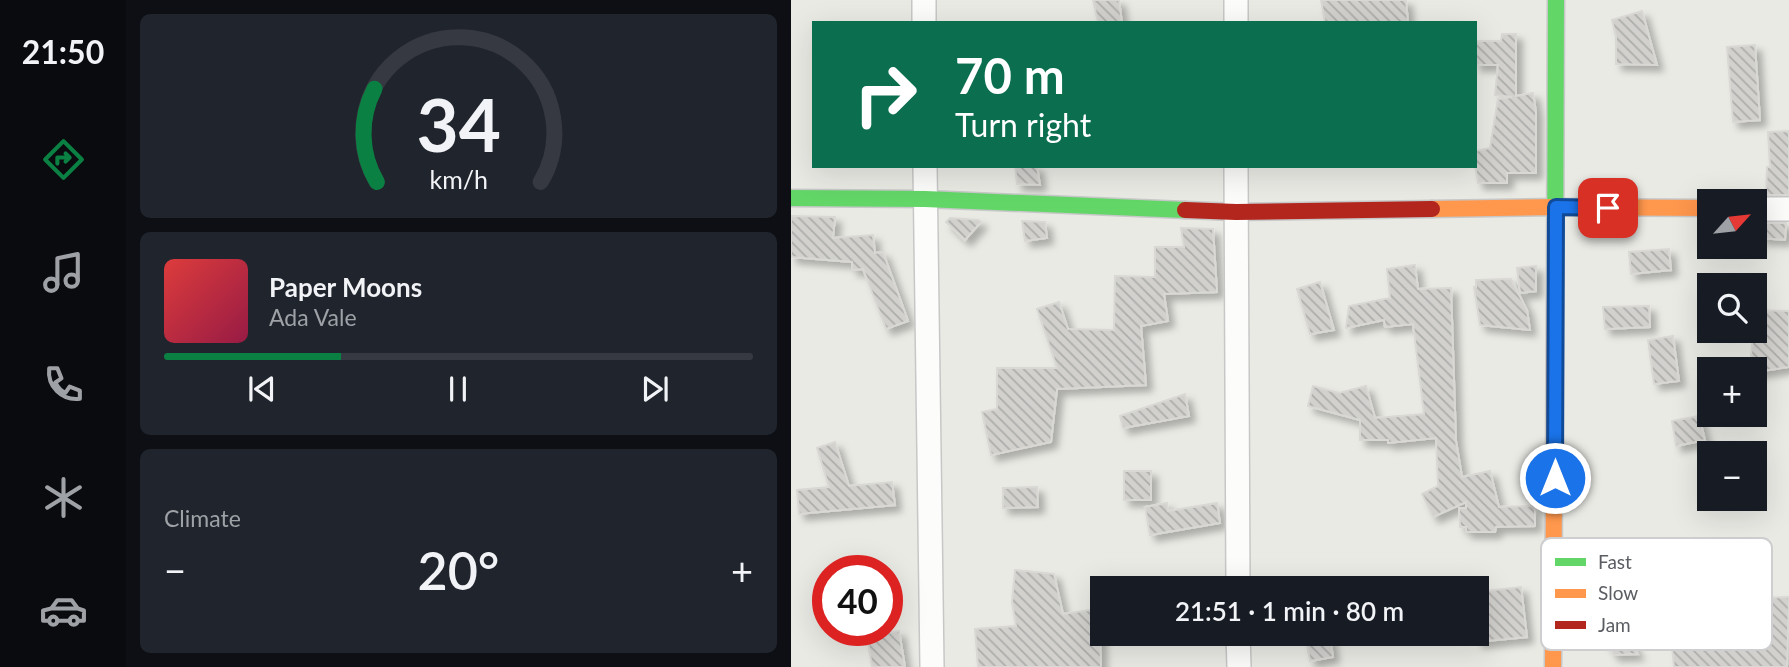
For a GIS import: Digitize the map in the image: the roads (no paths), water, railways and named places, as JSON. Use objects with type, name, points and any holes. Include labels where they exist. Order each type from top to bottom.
[{"type":"street","points":[[924,0],[924,21]]},
{"type":"street","points":[[1235,0],[1236,21]]},
{"type":"street","points":[[1554,538],[1556,0]]},
{"type":"street","points":[[925,168],[932,667]]},
{"type":"street","points":[[1236,168],[1238,576]]},
{"type":"street","points":[[791,198],[925,199],[1236,212],[1556,207],[1697,208]]},
{"type":"street","points":[[1767,209],[1789,209]]},
{"type":"street","points":[[1238,646],[1239,667]]}]
